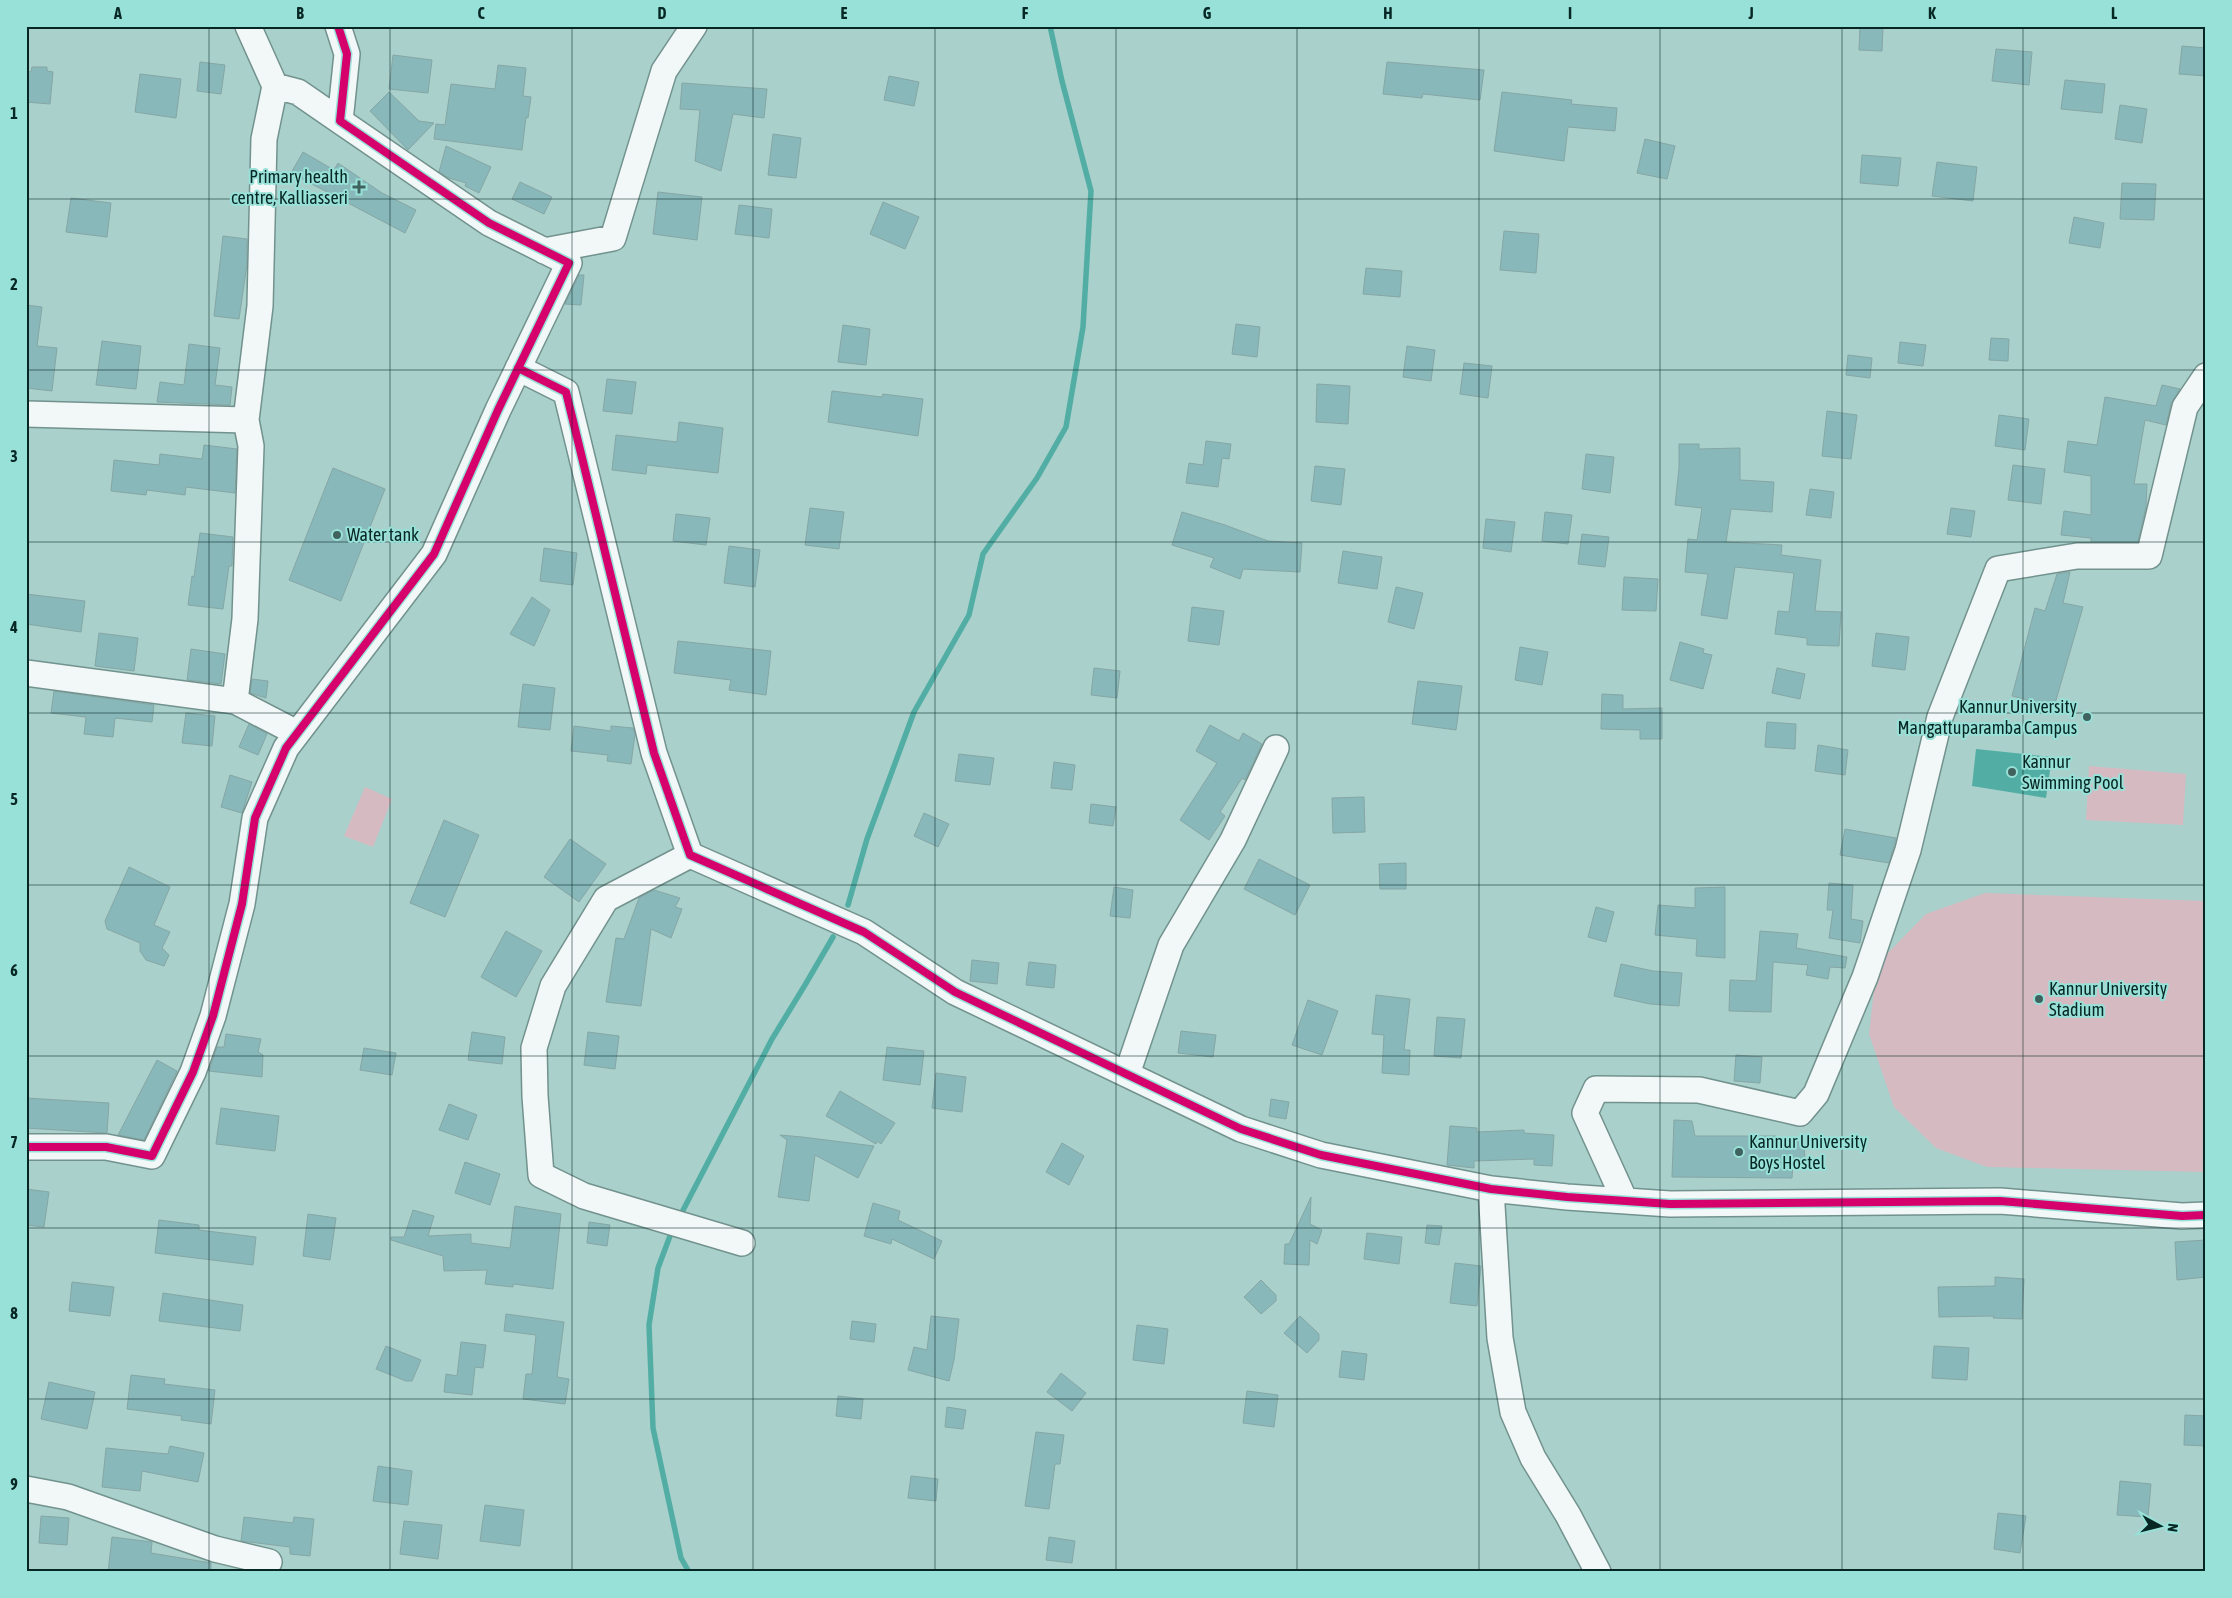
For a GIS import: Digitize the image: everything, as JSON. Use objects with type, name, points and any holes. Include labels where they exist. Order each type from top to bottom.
[{"type":"street","points":[[235,701],[245,620],[251,446],[246,420],[260,306],[264,139],[275,86],[248,26]]},
{"type":"street","points":[[338,26],[347,54],[340,121]]},
{"type":"street","points":[[544,251],[613,238],[664,71],[694,26]]},
{"type":"street","points":[[26,1148],[106,1147],[152,1156],[193,1072],[212,1016],[242,904],[255,818],[286,748],[434,554],[518,368],[569,263],[489,223],[298,92],[275,86]]},
{"type":"street","points":[[518,368],[566,392],[654,753],[690,855],[864,932],[955,992],[1241,1129],[1321,1155],[1491,1189],[1670,1204],[2000,1202],[2182,1216],[2206,1215]]},
{"type":"street","points":[[1625,1201],[1585,1113],[1596,1089],[1699,1090],[1800,1113],[1816,1094],[1868,968],[1908,850],[1940,717],[1998,568],[2077,556],[2149,556],[2185,407],[2206,376]]},
{"type":"street","points":[[26,414],[246,420]]},
{"type":"street","points":[[26,673],[235,701],[297,734]]},
{"type":"street","points":[[1127,1074],[1171,945],[1233,840],[1276,748]]},
{"type":"street","points":[[690,855],[606,899],[553,986],[534,1048],[535,1096],[541,1175],[584,1196],[742,1243]]},
{"type":"street","points":[[1491,1189],[1500,1338],[1512,1412],[1533,1458],[1568,1515],[1598,1572]]},
{"type":"street","points":[[26,1489],[68,1497],[215,1549],[269,1562]]},
{"type":"shaded area","points":[[2089,766],[2186,774],[2183,825],[2086,820]]},
{"type":"shaded area","points":[[365,787],[392,799],[373,847],[344,836]]},
{"type":"shaded area","name":"Kannur University Stadium","points":[[1985,893],[2206,901],[2206,1172],[1987,1167],[1936,1148],[1894,1107],[1869,1034],[1877,964],[1926,914]]},
{"type":"water","name":"Kannur Swimming Pool","points":[[1976,749],[2052,757],[2046,798],[1972,786]]},
{"type":"building","points":[[1860,26],[1883,26],[1882,51],[1859,50]]},
{"type":"building","points":[[2182,46],[2206,48],[2206,76],[2179,74]]},
{"type":"building","points":[[1996,49],[2032,52],[2029,85],[1992,81]]},
{"type":"building","points":[[393,55],[432,60],[428,93],[389,89]]},
{"type":"building","points":[[200,62],[225,65],[221,94],[197,91]]},
{"type":"building","points":[[1387,62],[1484,70],[1480,100],[1423,94],[1422,98],[1383,94]]},
{"type":"building","points":[[498,65],[526,68],[523,96],[531,97],[528,118],[526,117],[522,150],[434,139],[436,124],[445,125],[451,84],[495,89]]},
{"type":"building","points":[[32,67],[47,67],[47,71],[53,72],[50,104],[26,102],[26,71],[31,72]]},
{"type":"building","points":[[140,74],[181,79],[176,118],[135,112]]},
{"type":"building","points":[[889,76],[919,82],[914,106],[884,100]]},
{"type":"building","points":[[2065,80],[2105,84],[2102,113],[2061,109]]},
{"type":"building","points":[[682,83],[767,89],[764,118],[733,114],[721,171],[695,161],[700,110],[680,109]]},
{"type":"building","points":[[389,92],[419,121],[434,123],[408,150],[370,111]]},
{"type":"building","points":[[1502,92],[1572,100],[1571,104],[1617,108],[1615,131],[1568,127],[1564,161],[1494,151]]},
{"type":"building","points":[[2120,105],[2147,109],[2142,143],[2115,139]]},
{"type":"building","points":[[773,134],[801,138],[796,178],[768,175]]},
{"type":"building","points":[[1645,139],[1675,146],[1667,179],[1637,173]]},
{"type":"building","points":[[446,146],[491,167],[479,193],[465,186],[466,183],[449,178],[439,172]]},
{"type":"building","points":[[303,152],[334,170],[338,163],[382,193],[416,210],[405,233],[291,173]]},
{"type":"building","points":[[1862,155],[1901,158],[1898,186],[1860,183]]},
{"type":"building","points":[[1937,162],[1977,167],[1973,201],[1932,196]]},
{"type":"building","points":[[520,182],[552,197],[544,214],[512,199]]},
{"type":"building","points":[[2122,183],[2156,184],[2154,220],[2120,219]]},
{"type":"building","points":[[658,192],[702,197],[697,240],[653,234]]},
{"type":"building","points":[[71,198],[111,203],[107,237],[66,232]]},
{"type":"building","points":[[883,202],[919,217],[905,249],[870,234]]},
{"type":"building","points":[[739,205],[772,209],[769,238],[735,234]]},
{"type":"building","points":[[2074,217],[2104,223],[2100,248],[2069,243]]},
{"type":"building","points":[[1504,231],[1539,234],[1536,273],[1500,270]]},
{"type":"building","points":[[223,236],[247,239],[247,264],[239,319],[214,316]]},
{"type":"building","points":[[1366,268],[1402,271],[1400,297],[1363,294]]},
{"type":"building","points":[[579,275],[584,275],[581,305],[565,304]]},
{"type":"building","points":[[26,305],[42,307],[37,346],[57,348],[52,391],[26,388]]},
{"type":"building","points":[[1236,324],[1260,327],[1257,357],[1232,354]]},
{"type":"building","points":[[843,325],[870,329],[866,365],[838,362]]},
{"type":"building","points":[[1991,338],[2009,339],[2008,361],[1989,360]]},
{"type":"building","points":[[102,341],[141,346],[136,389],[96,385]]},
{"type":"building","points":[[1900,342],[1926,345],[1923,366],[1898,363]]},
{"type":"building","points":[[189,344],[220,348],[215,385],[232,387],[230,405],[157,402],[160,382],[184,385]]},
{"type":"building","points":[[1407,346],[1435,350],[1431,381],[1403,377]]},
{"type":"building","points":[[1848,355],[1872,358],[1870,378],[1846,375]]},
{"type":"building","points":[[1464,363],[1492,366],[1488,398],[1460,394]]},
{"type":"building","points":[[607,379],[636,382],[632,414],[603,411]]},
{"type":"building","points":[[1317,384],[1350,386],[1348,424],[1316,422]]},
{"type":"building","points":[[2162,385],[2180,389],[2171,403],[2166,425],[2145,420],[2134,484],[2147,484],[2146,506],[2138,542],[2091,542],[2091,538],[2061,535],[2064,511],[2091,515],[2091,476],[2064,472],[2068,441],[2097,445],[2105,397],[2156,406]]},
{"type":"building","points":[[832,391],[882,397],[883,394],[923,399],[918,436],[828,422]]},
{"type":"building","points":[[1827,411],[1857,415],[1851,459],[1822,456]]},
{"type":"building","points":[[1999,415],[2029,419],[2025,450],[1995,446]]},
{"type":"building","points":[[679,422],[723,428],[718,473],[647,465],[646,474],[612,470],[616,435],[677,442]]},
{"type":"building","points":[[1206,441],[1231,444],[1229,459],[1222,458],[1218,487],[1186,483],[1189,463],[1203,465]]},
{"type":"building","points":[[1679,444],[1699,444],[1699,449],[1740,448],[1740,480],[1774,482],[1772,512],[1731,509],[1726,542],[1782,545],[1781,555],[1821,560],[1815,611],[1841,612],[1839,646],[1807,645],[1807,638],[1775,634],[1778,611],[1789,612],[1794,573],[1735,567],[1727,619],[1701,615],[1708,574],[1685,572],[1688,539],[1697,540],[1702,508],[1675,505],[1679,468]]},
{"type":"building","points":[[204,445],[237,449],[235,493],[186,487],[185,495],[147,490],[146,495],[111,491],[114,460],[159,465],[160,454],[202,459]]},
{"type":"building","points":[[1586,454],[1614,457],[1610,493],[1582,489]]},
{"type":"building","points":[[2013,465],[2045,469],[2041,504],[2008,500]]},
{"type":"building","points":[[1315,466],[1345,469],[1341,505],[1311,501]]},
{"type":"building","name":"Water tank","points":[[333,468],[385,489],[341,601],[289,580]]},
{"type":"building","points":[[1810,489],[1834,492],[1831,518],[1806,515]]},
{"type":"building","points":[[810,508],[844,512],[839,549],[805,545]]},
{"type":"building","points":[[1951,508],[1975,511],[1971,537],[1947,534]]},
{"type":"building","points":[[1182,512],[1268,541],[1302,543],[1300,572],[1243,569],[1240,579],[1210,567],[1214,558],[1172,545]]},
{"type":"building","points":[[1545,512],[1572,515],[1568,544],[1542,541]]},
{"type":"building","points":[[676,514],[710,518],[706,545],[673,541]]},
{"type":"building","points":[[1486,519],[1515,522],[1511,552],[1483,548]]},
{"type":"building","points":[[200,533],[233,537],[232,566],[229,566],[223,609],[188,605]]},
{"type":"building","points":[[1582,534],[1609,537],[1605,567],[1578,564]]},
{"type":"building","points":[[729,546],[760,550],[755,587],[724,583]]},
{"type":"building","points":[[544,548],[577,553],[573,585],[540,581]]},
{"type":"building","points":[[1343,551],[1382,557],[1377,589],[1338,583]]},
{"type":"building","points":[[2070,572],[2063,603],[2083,607],[2054,707],[2012,696],[2035,608],[2045,611],[2057,574]]},
{"type":"building","points":[[1624,577],[1658,579],[1656,611],[1622,610]]},
{"type":"building","points":[[1396,587],[1423,593],[1414,629],[1388,622]]},
{"type":"building","points":[[26,594],[85,601],[81,632],[26,624]]},
{"type":"building","points":[[532,597],[550,610],[534,646],[510,634]]},
{"type":"building","points":[[1192,607],[1224,611],[1219,645],[1188,641]]},
{"type":"building","points":[[99,633],[138,638],[134,671],[95,666]]},
{"type":"building","points":[[1876,633],[1909,637],[1905,670],[1872,666]]},
{"type":"building","points":[[678,641],[771,651],[766,695],[729,690],[731,680],[674,673]]},
{"type":"building","points":[[1680,642],[1704,649],[1703,653],[1712,655],[1703,689],[1670,680]]},
{"type":"building","points":[[1520,647],[1548,652],[1542,685],[1515,680]]},
{"type":"building","points":[[191,649],[225,654],[221,684],[187,680]]},
{"type":"building","points":[[1094,668],[1120,671],[1117,698],[1091,695]]},
{"type":"building","points":[[1777,668],[1805,674],[1800,699],[1772,693]]},
{"type":"building","points":[[252,679],[268,681],[266,698],[250,693]]},
{"type":"building","points":[[1418,681],[1462,686],[1456,730],[1412,724]]},
{"type":"building","points":[[523,684],[555,688],[550,730],[518,727]]},
{"type":"building","points":[[54,691],[154,705],[152,722],[115,718],[113,737],[84,734],[86,717],[51,713]]},
{"type":"building","points":[[1602,694],[1623,695],[1623,709],[1662,708],[1662,739],[1640,739],[1640,730],[1601,729]]},
{"type":"building","points":[[186,713],[215,716],[212,746],[182,743]]},
{"type":"building","points":[[1767,722],[1796,724],[1795,749],[1765,747]]},
{"type":"building","points":[[249,724],[267,734],[258,755],[239,747]]},
{"type":"building","points":[[1210,725],[1239,741],[1243,733],[1262,744],[1245,780],[1242,778],[1220,812],[1225,816],[1209,840],[1180,820],[1217,763],[1196,751]]},
{"type":"building","points":[[574,726],[611,731],[611,726],[633,728],[635,734],[631,764],[607,761],[608,755],[571,751]]},
{"type":"building","points":[[1818,745],[1848,750],[1845,775],[1815,771]]},
{"type":"building","points":[[959,754],[994,758],[990,785],[955,781]]},
{"type":"building","points":[[1054,762],[1075,765],[1072,790],[1051,788]]},
{"type":"building","points":[[230,775],[252,782],[242,813],[221,807]]},
{"type":"building","points":[[1364,797],[1365,832],[1333,833],[1332,798]]},
{"type":"building","points":[[1091,804],[1116,807],[1113,826],[1089,823]]},
{"type":"building","points":[[924,813],[949,824],[938,847],[914,836]]},
{"type":"building","points":[[444,820],[479,835],[445,917],[410,903]]},
{"type":"building","points":[[1845,829],[1896,838],[1889,863],[1840,855]]},
{"type":"building","points":[[570,839],[606,864],[579,902],[544,877]]},
{"type":"building","points":[[1259,859],[1310,885],[1295,915],[1244,889]]},
{"type":"building","points":[[1406,863],[1406,889],[1380,889],[1379,864]]},
{"type":"building","points":[[129,867],[170,887],[154,925],[170,932],[162,948],[169,955],[164,966],[146,960],[140,951],[140,943],[107,929],[105,921]]},
{"type":"building","points":[[1829,883],[1853,885],[1851,919],[1863,921],[1860,943],[1829,938],[1833,910],[1827,910]]},
{"type":"building","points":[[1114,887],[1133,890],[1130,918],[1110,916]]},
{"type":"building","points":[[1725,887],[1725,958],[1696,956],[1697,939],[1655,935],[1658,905],[1695,908],[1695,888]]},
{"type":"building","points":[[654,890],[680,898],[675,907],[682,909],[671,938],[651,929],[641,1006],[606,1002],[616,938],[624,939],[639,898]]},
{"type":"building","points":[[1596,907],[1614,912],[1606,942],[1588,937]]},
{"type":"building","points":[[506,931],[542,951],[516,997],[481,977]]},
{"type":"building","points":[[1760,931],[1798,934],[1796,948],[1847,957],[1845,968],[1830,967],[1828,979],[1806,975],[1808,965],[1773,962],[1771,1012],[1729,1011],[1730,980],[1756,981]]},
{"type":"building","points":[[972,960],[999,963],[997,984],[970,981]]},
{"type":"building","points":[[1029,962],[1056,965],[1054,988],[1026,985]]},
{"type":"building","points":[[1621,964],[1653,971],[1682,973],[1679,1006],[1650,1004],[1614,996]]},
{"type":"building","points":[[1376,995],[1410,999],[1404,1050],[1410,1050],[1409,1075],[1382,1073],[1384,1035],[1372,1034]]},
{"type":"building","points":[[1308,1000],[1338,1011],[1322,1055],[1292,1045]]},
{"type":"building","points":[[1437,1017],[1465,1019],[1461,1058],[1434,1056]]},
{"type":"building","points":[[1181,1031],[1216,1035],[1213,1057],[1178,1053]]},
{"type":"building","points":[[472,1032],[505,1037],[502,1064],[468,1060]]},
{"type":"building","points":[[588,1032],[619,1036],[615,1069],[584,1065]]},
{"type":"building","points":[[226,1034],[261,1039],[258,1052],[263,1055],[262,1077],[209,1071],[217,1047],[224,1047]]},
{"type":"building","points":[[887,1047],[924,1051],[920,1085],[883,1080]]},
{"type":"building","points":[[364,1048],[396,1053],[392,1075],[360,1070]]},
{"type":"building","points":[[1736,1055],[1762,1057],[1760,1083],[1734,1081]]},
{"type":"building","points":[[157,1060],[177,1071],[144,1140],[118,1135]]},
{"type":"building","points":[[936,1073],[966,1077],[962,1112],[932,1108]]},
{"type":"building","points":[[840,1091],[895,1123],[881,1144],[877,1141],[876,1144],[826,1116]]},
{"type":"building","points":[[26,1098],[109,1103],[107,1133],[26,1128]]},
{"type":"building","points":[[1271,1099],[1289,1102],[1286,1119],[1269,1116]]},
{"type":"building","points":[[449,1104],[477,1115],[468,1140],[439,1130]]},
{"type":"building","points":[[221,1108],[279,1116],[275,1151],[216,1144]]},
{"type":"building","name":"Kannur University Boys Hostel","points":[[1674,1120],[1692,1121],[1695,1136],[1776,1136],[1779,1141],[1804,1142],[1805,1162],[1793,1163],[1792,1178],[1672,1177]]},
{"type":"building","points":[[1450,1126],[1477,1128],[1477,1132],[1524,1130],[1524,1133],[1554,1135],[1552,1166],[1534,1165],[1534,1159],[1474,1161],[1474,1168],[1447,1165]]},
{"type":"building","points":[[780,1135],[874,1146],[858,1178],[815,1155],[809,1201],[778,1197],[787,1140]]},
{"type":"building","points":[[1062,1143],[1084,1156],[1069,1185],[1046,1172]]},
{"type":"building","points":[[465,1162],[500,1174],[490,1205],[455,1193]]},
{"type":"building","points":[[26,1189],[49,1192],[44,1227],[26,1225]]},
{"type":"building","points":[[1311,1197],[1310,1224],[1322,1230],[1317,1244],[1310,1240],[1309,1265],[1284,1264],[1285,1244],[1289,1244]]},
{"type":"building","points":[[873,1203],[900,1211],[898,1220],[942,1241],[934,1259],[892,1239],[891,1244],[864,1236]]},
{"type":"building","points":[[515,1206],[561,1214],[553,1289],[513,1284],[513,1287],[485,1284],[487,1270],[444,1271],[443,1256],[391,1240],[391,1237],[404,1237],[413,1210],[434,1216],[428,1236],[471,1234],[471,1243],[510,1248]]},
{"type":"building","points":[[308,1214],[336,1218],[330,1260],[303,1256]]},
{"type":"building","points":[[159,1220],[199,1225],[199,1230],[256,1237],[253,1265],[155,1253]]},
{"type":"building","points":[[589,1222],[610,1225],[607,1246],[587,1243]]},
{"type":"building","points":[[1427,1225],[1442,1226],[1439,1245],[1425,1243]]},
{"type":"building","points":[[1367,1233],[1402,1237],[1399,1264],[1364,1259]]},
{"type":"building","points":[[2206,1240],[2206,1277],[2177,1280],[2175,1242]]},
{"type":"building","points":[[1455,1263],[1481,1266],[1477,1306],[1450,1303]]},
{"type":"building","points":[[1995,1277],[2024,1279],[2022,1319],[1993,1318],[1994,1316],[1939,1317],[1938,1287],[1995,1286]]},
{"type":"building","points":[[1261,1280],[1276,1295],[1276,1301],[1261,1314],[1244,1297]]},
{"type":"building","points":[[72,1282],[114,1287],[110,1316],[69,1311]]},
{"type":"building","points":[[163,1293],[243,1305],[240,1331],[159,1321]]},
{"type":"building","points":[[506,1314],[564,1322],[557,1377],[569,1379],[565,1404],[523,1399],[526,1374],[532,1374],[536,1335],[504,1331]]},
{"type":"building","points":[[931,1316],[959,1319],[954,1360],[949,1381],[908,1370],[914,1347],[927,1350]]},
{"type":"building","points":[[1300,1316],[1319,1334],[1319,1340],[1307,1353],[1284,1333]]},
{"type":"building","points":[[852,1321],[876,1324],[874,1342],[850,1339]]},
{"type":"building","points":[[1137,1325],[1168,1329],[1164,1364],[1133,1360]]},
{"type":"building","points":[[461,1342],[486,1345],[483,1368],[475,1367],[472,1395],[444,1392],[446,1374],[457,1376]]},
{"type":"building","points":[[386,1346],[421,1360],[412,1381],[406,1381],[376,1369]]},
{"type":"building","points":[[1934,1346],[1969,1348],[1967,1380],[1932,1378]]},
{"type":"building","points":[[1342,1351],[1367,1354],[1364,1380],[1339,1377]]},
{"type":"building","points":[[1061,1373],[1086,1393],[1072,1411],[1047,1392]]},
{"type":"building","points":[[131,1375],[165,1379],[164,1384],[215,1390],[211,1424],[181,1420],[182,1416],[127,1409]]},
{"type":"building","points":[[49,1382],[95,1392],[87,1429],[41,1419]]},
{"type":"building","points":[[1247,1391],[1278,1395],[1274,1427],[1243,1423]]},
{"type":"building","points":[[838,1396],[863,1399],[861,1419],[836,1416]]},
{"type":"building","points":[[947,1407],[966,1410],[963,1429],[945,1427]]},
{"type":"building","points":[[2185,1415],[2206,1416],[2206,1446],[2184,1445]]},
{"type":"building","points":[[1036,1432],[1064,1435],[1060,1464],[1055,1464],[1049,1509],[1025,1506]]},
{"type":"building","points":[[170,1446],[204,1453],[198,1482],[142,1471],[140,1491],[102,1487],[106,1448],[168,1454]]},
{"type":"building","points":[[378,1466],[412,1471],[408,1505],[373,1501]]},
{"type":"building","points":[[911,1476],[938,1479],[936,1501],[908,1498]]},
{"type":"building","points":[[2120,1481],[2151,1484],[2148,1517],[2117,1515]]},
{"type":"building","points":[[485,1505],[524,1510],[520,1546],[480,1541]]},
{"type":"building","points":[[1998,1513],[2026,1516],[2020,1553],[1994,1549]]},
{"type":"building","points":[[41,1516],[69,1518],[67,1545],[39,1543]]},
{"type":"building","points":[[244,1517],[293,1523],[294,1517],[314,1519],[310,1556],[290,1554],[290,1547],[241,1541]]},
{"type":"building","points":[[404,1521],[442,1525],[438,1559],[400,1554]]},
{"type":"building","points":[[112,1537],[152,1542],[151,1553],[211,1563],[211,1572],[108,1572]]},
{"type":"building","points":[[1049,1537],[1075,1541],[1072,1563],[1046,1560]]},
{"type":"waterway","points":[[848,905],[867,839],[914,712],[969,615],[983,554],[1037,478],[1066,427],[1083,327],[1091,191],[1062,81],[1050,26]]},
{"type":"waterway","points":[[679,1218],[772,1039],[833,937]]},
{"type":"waterway","points":[[673,1228],[658,1268],[649,1325],[653,1428],[681,1558],[689,1572]]},
{"type":"cycle path","points":[[26,1147],[106,1147],[152,1156],[193,1072],[213,1016],[242,904],[255,818],[286,748],[434,554],[498,410],[569,263],[489,223],[340,121],[347,54],[338,26]]},
{"type":"cycle path","points":[[518,368],[566,392],[654,753],[690,855],[864,932],[955,992],[1241,1129],[1321,1155],[1491,1189],[1567,1197],[1670,1204],[2000,1201],[2182,1216],[2206,1215]]},
{"type":"place","name":"Primary health centre, Kalliasseri","points":[[359,187]]},
{"type":"place","name":"Water tank","points":[[337,535]]},
{"type":"place","name":"Kannur University Mangattuparamba Campus","points":[[2087,717]]},
{"type":"place","name":"Kannur Swimming Pool","points":[[2012,772]]},
{"type":"place","name":"Kannur University Stadium","points":[[2039,999]]},
{"type":"place","name":"Kannur University Boys Hostel","points":[[1739,1152]]}]
